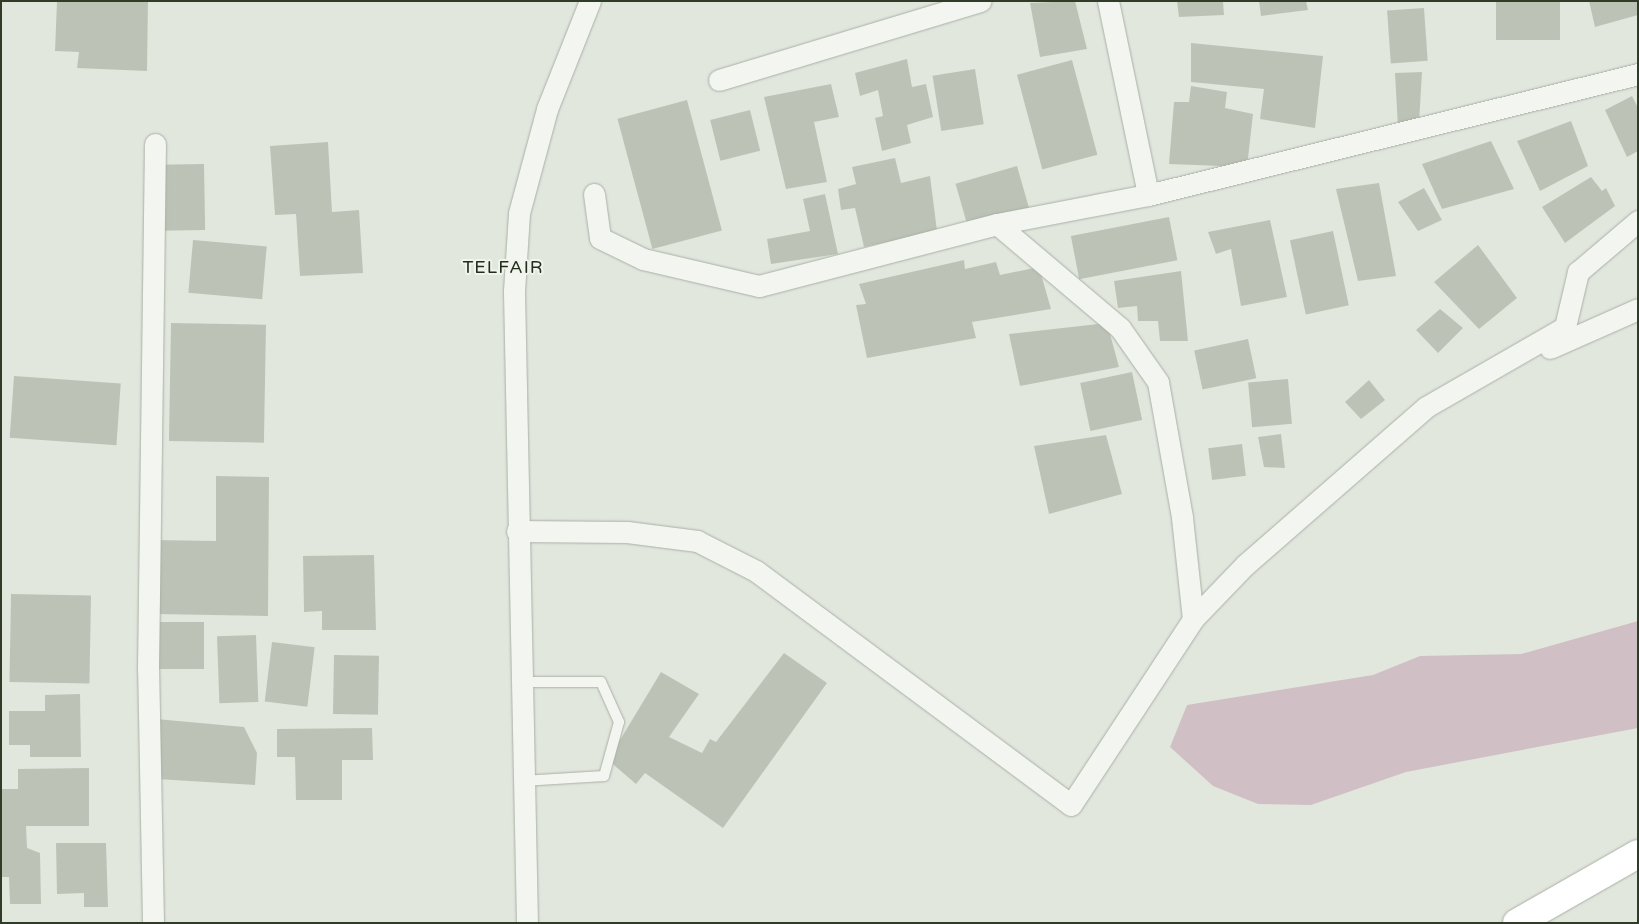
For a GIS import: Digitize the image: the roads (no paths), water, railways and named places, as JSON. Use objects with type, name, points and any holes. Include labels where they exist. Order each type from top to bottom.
[{"type":"main road","points":[[1517,923],[1638,854]]},
{"type":"street","points":[[527,923],[522,781],[514,291],[519,213],[547,109],[590,1]]},
{"type":"street","points":[[719,80],[980,1]]},
{"type":"street","points":[[1108,1],[1148,195]]},
{"type":"street","points":[[594,194],[600,238],[643,259],[759,286],[997,224],[1148,195],[1638,74]]},
{"type":"street","points":[[153,923],[148,659],[155,144]]},
{"type":"street","points":[[518,531],[626,532],[697,541],[756,571],[1071,806],[1192,619],[1245,565],[1426,407],[1565,327],[1578,272],[1638,220]]},
{"type":"street","points":[[997,224],[1120,328],[1158,382],[1182,517],[1192,619]]},
{"type":"street","points":[[1426,407],[1638,309]]},
{"type":"lane","points":[[520,682],[601,682],[619,722],[604,776],[522,781]]},
{"type":"district","name":"TELFAIR","points":[[503,267]]}]
